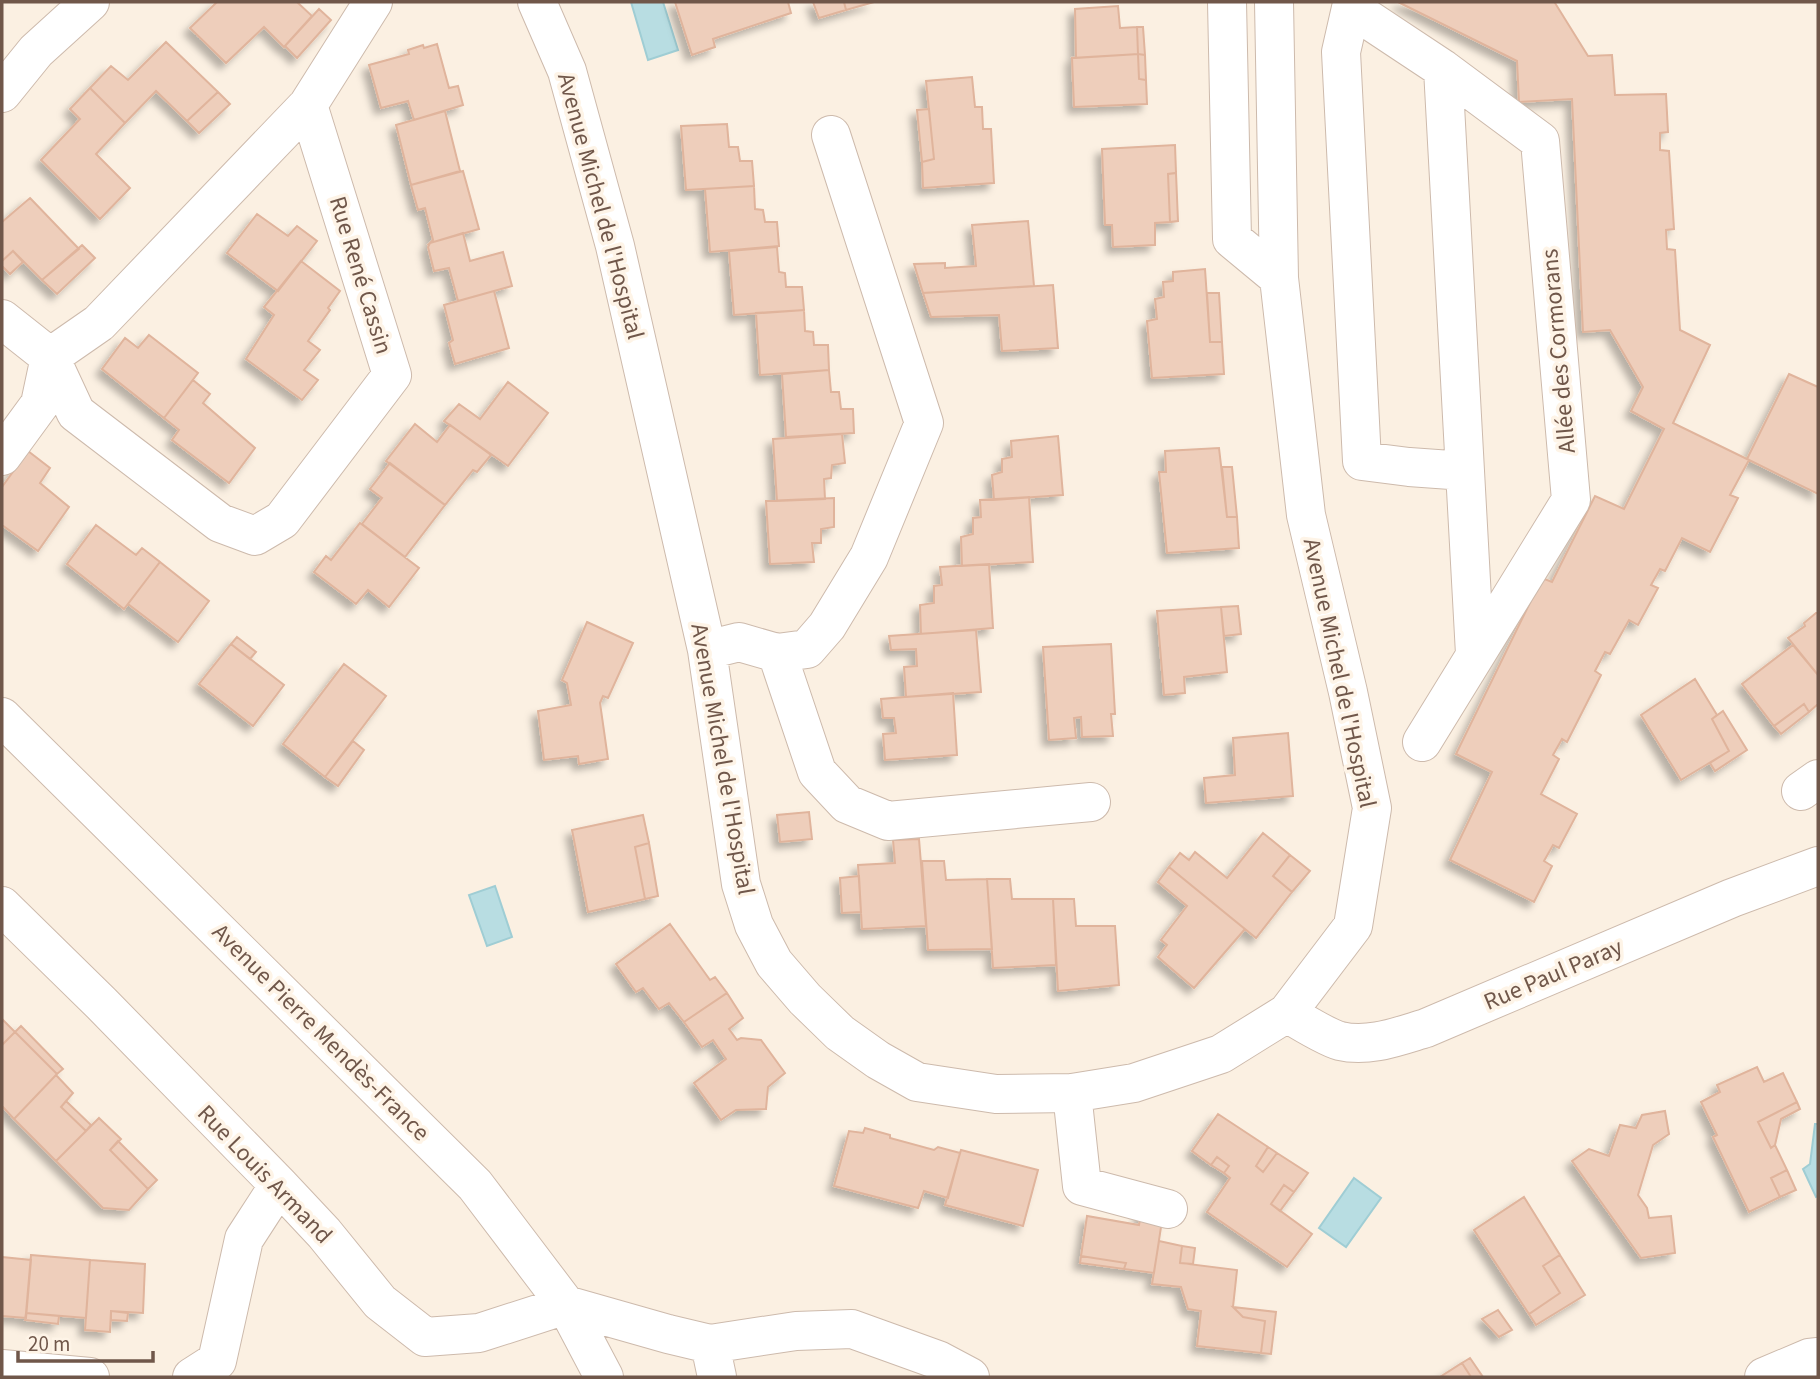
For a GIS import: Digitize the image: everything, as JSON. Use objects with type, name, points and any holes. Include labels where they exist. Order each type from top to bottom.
[{"type":"street","points":[[2,93],[36,51],[90,2]]},
{"type":"street","points":[[2,456],[40,404],[50,357],[99,323],[308,105],[373,2]]},
{"type":"street","name":"Avenue Michel de l'Hospital","points":[[537,2],[567,71],[615,246],[707,650],[741,884],[754,925],[774,963],[804,999],[840,1033],[878,1060],[917,1082],[996,1094],[1072,1093],[1134,1083],[1221,1054],[1287,1013],[1353,926],[1372,808],[1348,692],[1306,516],[1279,278],[1274,2]]},
{"type":"street","points":[[1227,2],[1233,239],[1279,278]]},
{"type":"street","name":"Allée des Cormorans","points":[[1362,461],[1340,52],[1353,5],[1540,141],[1571,500],[1422,742]]},
{"type":"street","points":[[1443,69],[1475,654]]},
{"type":"street","name":"Rue René Cassin","points":[[2,319],[50,357],[76,413],[220,523],[255,536],[282,520],[392,375],[308,105]]},
{"type":"street","points":[[707,650],[739,642],[777,653],[807,649],[827,626],[869,558],[924,424],[831,135]]},
{"type":"street","points":[[1300,463],[1362,461],[1465,471]]},
{"type":"street","points":[[777,653],[817,772],[847,804],[888,821],[1091,802]]},
{"type":"street","name":"Avenue Pierre Mendès-France","points":[[2,717],[475,1185],[566,1305],[604,1377]]},
{"type":"street","name":"Rue Paul Paray","points":[[1287,1013],[1339,1041],[1364,1043],[1388,1040],[1426,1028],[1732,898],[1818,866]]},
{"type":"street","name":"Rue Louis Armand","points":[[2,906],[279,1185],[324,1233],[380,1302],[425,1337],[480,1334],[566,1305]]},
{"type":"street","points":[[1072,1093],[1082,1186],[1168,1209]]},
{"type":"street","points":[[192,1377],[217,1361],[244,1239],[279,1185]]},
{"type":"street","points":[[566,1305],[668,1334],[713,1361],[796,1331],[852,1329],[938,1360],[970,1377]]},
{"type":"street","points":[[1764,1377],[1809,1358],[1818,1357]]},
{"type":"street","points":[[2,1368],[90,1377]]},
{"type":"water","points":[[631,2],[663,2],[678,50],[648,60]]},
{"type":"water","points":[[495,886],[512,937],[487,946],[469,895]]},
{"type":"water","points":[[1815,1124],[1818,1124],[1816,1197],[1803,1169],[1810,1164]]},
{"type":"water","points":[[1354,1178],[1381,1198],[1346,1247],[1319,1228]]},
{"type":"building","points":[[217,2],[297,2],[312,16],[284,47],[264,27],[226,63],[190,28]]},
{"type":"building","points":[[675,2],[788,2],[791,13],[713,39],[715,47],[692,55]]},
{"type":"building","points":[[813,2],[844,2],[846,10],[819,18]]},
{"type":"building","points":[[844,2],[874,2],[846,10]]},
{"type":"building","points":[[1398,2],[1556,2],[1588,56],[1612,55],[1615,95],[1666,94],[1668,132],[1660,133],[1660,150],[1669,151],[1674,229],[1666,230],[1667,249],[1675,250],[1680,330],[1710,345],[1673,423],[1749,460],[1730,495],[1738,498],[1710,552],[1682,538],[1665,571],[1660,569],[1651,585],[1658,588],[1638,625],[1629,620],[1610,654],[1605,652],[1595,671],[1601,675],[1567,742],[1562,739],[1553,755],[1559,759],[1541,794],[1577,814],[1559,848],[1553,845],[1544,861],[1552,866],[1534,902],[1450,860],[1492,772],[1456,754],[1542,578],[1552,582],[1595,496],[1624,509],[1664,429],[1631,411],[1643,387],[1610,330],[1583,332],[1572,99],[1519,102],[1517,61]]},
{"type":"building","points":[[1118,6],[1120,28],[1137,27],[1138,54],[1076,58],[1075,9]]},
{"type":"building","points":[[319,9],[331,20],[297,58],[285,46]]},
{"type":"building","points":[[1137,27],[1143,27],[1145,55],[1138,54]]},
{"type":"building","points":[[166,42],[218,92],[187,121],[156,91],[125,123],[90,88],[111,66],[128,80]]},
{"type":"building","points":[[437,44],[449,88],[458,86],[463,105],[414,120],[408,101],[381,108],[369,65],[409,54],[408,50],[423,45],[424,48]]},
{"type":"building","points":[[1138,54],[1145,55],[1146,80],[1139,79]]},
{"type":"building","points":[[1138,54],[1139,79],[1146,80],[1147,104],[1074,107],[1072,58]]},
{"type":"building","points":[[972,77],[975,107],[982,107],[983,129],[991,129],[994,183],[923,188],[922,162],[934,159],[926,81]]},
{"type":"building","points":[[90,88],[125,123],[96,154],[130,188],[100,219],[41,160],[80,119],[70,109]]},
{"type":"building","points":[[218,92],[230,104],[199,133],[187,121]]},
{"type":"building","points":[[929,109],[934,159],[922,162],[917,110]]},
{"type":"building","points":[[445,111],[460,171],[411,185],[396,125]]},
{"type":"building","points":[[727,124],[729,147],[738,147],[740,161],[752,161],[754,186],[686,190],[681,126]]},
{"type":"building","points":[[1175,145],[1176,173],[1168,174],[1170,222],[1155,223],[1155,245],[1113,247],[1112,225],[1105,225],[1102,149]]},
{"type":"building","points":[[463,171],[479,229],[430,243],[433,240],[425,208],[418,210],[411,185]]},
{"type":"building","points":[[1176,173],[1178,221],[1170,222],[1168,174]]},
{"type":"building","points":[[754,186],[755,209],[763,210],[765,222],[777,222],[779,246],[710,252],[705,189]]},
{"type":"building","points":[[30,198],[79,249],[42,280],[13,251],[2,261],[2,222]]},
{"type":"building","points":[[257,214],[288,236],[297,226],[317,241],[278,291],[227,253]]},
{"type":"building","points":[[1028,221],[1034,286],[923,293],[914,264],[945,263],[945,268],[976,266],[972,225]]},
{"type":"building","points":[[463,233],[470,261],[503,252],[512,286],[458,301],[449,268],[434,271],[428,247],[430,243]]},
{"type":"building","points":[[82,245],[95,258],[57,294],[42,280]]},
{"type":"building","points":[[777,247],[779,272],[785,273],[786,287],[802,287],[804,310],[734,315],[729,251]]},
{"type":"building","points":[[13,251],[23,262],[10,274],[2,266],[2,261]]},
{"type":"building","points":[[301,261],[340,291],[308,341],[320,350],[304,370],[318,380],[302,400],[246,359],[274,315],[264,307]]},
{"type":"building","points":[[1205,269],[1210,342],[1222,342],[1224,374],[1152,378],[1147,321],[1157,319],[1155,299],[1164,297],[1163,282],[1173,281],[1173,272]]},
{"type":"building","points":[[1053,285],[1058,348],[1002,351],[999,315],[931,317],[923,293]]},
{"type":"building","points":[[494,291],[509,348],[455,364],[449,343],[453,340],[444,305]]},
{"type":"building","points":[[1207,293],[1219,293],[1222,342],[1210,342]]},
{"type":"building","points":[[804,310],[805,331],[813,332],[814,345],[828,345],[829,370],[760,375],[756,313]]},
{"type":"building","points":[[149,335],[198,373],[164,418],[102,369],[125,338],[138,348]]},
{"type":"building","points":[[829,370],[831,392],[839,392],[841,409],[853,409],[854,433],[786,437],[782,374]]},
{"type":"building","points":[[1789,374],[1818,387],[1818,494],[1747,459]]},
{"type":"building","points":[[193,380],[210,394],[203,403],[255,448],[229,483],[172,440],[179,430],[164,418]]},
{"type":"building","points":[[508,382],[548,413],[508,466],[444,421],[459,404],[480,419]]},
{"type":"building","points":[[415,424],[437,442],[450,425],[491,455],[477,472],[473,470],[445,505],[386,461]]},
{"type":"building","points":[[842,434],[845,463],[832,465],[831,478],[824,479],[825,499],[777,501],[773,439]]},
{"type":"building","points":[[1058,436],[1063,495],[994,500],[992,475],[1002,472],[1002,459],[1012,457],[1011,441]]},
{"type":"building","points":[[1219,448],[1227,517],[1237,517],[1239,548],[1167,553],[1159,472],[1166,472],[1165,451]]},
{"type":"building","points":[[28,451],[50,468],[40,483],[69,507],[38,551],[2,525],[2,487]]},
{"type":"building","points":[[390,463],[445,505],[405,557],[362,524],[382,498],[370,489]]},
{"type":"building","points":[[1222,467],[1232,467],[1237,517],[1227,517]]},
{"type":"building","points":[[1029,497],[1033,562],[962,566],[961,537],[973,534],[973,518],[981,517],[980,500]]},
{"type":"building","points":[[834,498],[834,527],[821,529],[821,543],[812,543],[814,562],[770,564],[766,501]]},
{"type":"building","points":[[360,523],[419,568],[389,607],[368,590],[356,604],[314,572],[326,556],[331,560]]},
{"type":"building","points":[[96,525],[136,555],[142,548],[160,562],[124,609],[67,564]]},
{"type":"building","points":[[160,562],[209,601],[178,642],[128,604]]},
{"type":"building","points":[[989,564],[993,628],[921,634],[920,605],[934,603],[934,586],[942,585],[940,567]]},
{"type":"building","points":[[1238,606],[1241,634],[1224,636],[1221,607]]},
{"type":"building","points":[[1221,607],[1227,672],[1184,677],[1185,693],[1164,695],[1157,611]]},
{"type":"building","points":[[1816,613],[1818,675],[1788,638],[1805,626],[1804,623]]},
{"type":"building","points":[[587,622],[633,643],[608,698],[603,696],[600,703],[608,759],[579,764],[578,756],[544,760],[538,711],[571,705],[567,683],[562,680]]},
{"type":"building","points":[[976,630],[981,692],[906,697],[904,667],[917,666],[916,649],[891,650],[889,636]]},
{"type":"building","points":[[237,637],[256,652],[250,659],[231,644]]},
{"type":"building","points":[[231,644],[284,685],[253,726],[199,684]]},
{"type":"building","points":[[1111,644],[1115,714],[1111,714],[1113,736],[1082,737],[1081,717],[1074,718],[1076,738],[1049,740],[1043,647]]},
{"type":"building","points":[[1793,645],[1818,675],[1818,704],[1809,712],[1804,704],[1774,726],[1742,684]]},
{"type":"building","points":[[344,664],[386,696],[325,777],[283,744]]},
{"type":"building","points":[[1695,679],[1717,715],[1712,719],[1729,751],[1681,780],[1641,715]]},
{"type":"building","points":[[953,693],[957,755],[885,760],[883,734],[896,733],[894,718],[883,718],[881,699]]},
{"type":"building","points":[[1804,704],[1809,712],[1781,734],[1774,726]]},
{"type":"building","points":[[1723,711],[1747,750],[1715,771],[1710,763],[1729,751],[1712,719]]},
{"type":"building","points":[[1288,733],[1293,796],[1206,803],[1204,778],[1235,775],[1233,738]]},
{"type":"building","points":[[353,741],[364,750],[338,786],[325,777]]},
{"type":"building","points":[[809,812],[812,839],[780,842],[777,815]]},
{"type":"building","points":[[643,815],[649,843],[635,847],[645,899],[588,912],[572,830]]},
{"type":"building","points":[[1263,833],[1290,855],[1273,876],[1292,892],[1256,938],[1169,867],[1180,853],[1189,860],[1195,852],[1227,878]]},
{"type":"building","points":[[919,839],[926,926],[862,929],[858,865],[895,863],[893,840]]},
{"type":"building","points":[[649,843],[658,896],[645,899],[635,847]]},
{"type":"building","points":[[1290,855],[1310,871],[1292,892],[1273,876]]},
{"type":"building","points":[[922,861],[944,861],[946,880],[987,879],[992,949],[928,950]]},
{"type":"building","points":[[1169,867],[1245,929],[1194,988],[1158,957],[1167,945],[1161,940],[1187,906],[1158,882]]},
{"type":"building","points":[[859,876],[861,912],[842,913],[840,878]]},
{"type":"building","points":[[987,879],[1010,879],[1012,899],[1053,899],[1056,965],[993,968]]},
{"type":"building","points":[[1053,899],[1074,899],[1076,926],[1115,926],[1119,985],[1058,991]]},
{"type":"building","points":[[670,924],[710,980],[715,977],[727,993],[684,1022],[669,1003],[659,1009],[643,988],[636,992],[616,964]]},
{"type":"building","points":[[727,993],[743,1018],[729,1029],[737,1040],[761,1040],[785,1073],[768,1087],[766,1109],[736,1110],[721,1120],[694,1083],[726,1059],[713,1040],[702,1047],[684,1022]]},
{"type":"building","points":[[2,1019],[15,1032],[2,1045]]},
{"type":"building","points":[[21,1026],[63,1069],[57,1074],[15,1032]]},
{"type":"building","points":[[15,1032],[57,1074],[14,1119],[2,1106],[2,1045]]},
{"type":"building","points":[[1757,1067],[1764,1082],[1783,1073],[1797,1102],[1758,1122],[1771,1148],[1775,1145],[1787,1170],[1771,1178],[1780,1197],[1749,1212],[1713,1137],[1717,1135],[1701,1102],[1720,1092],[1717,1085]]},
{"type":"building","points":[[56,1075],[73,1093],[61,1107],[86,1131],[56,1161],[14,1119]]},
{"type":"building","points":[[66,1101],[91,1125],[86,1131],[61,1107]]},
{"type":"building","points":[[1797,1102],[1800,1109],[1781,1119],[1775,1145],[1771,1148],[1758,1122]]},
{"type":"building","points":[[1665,1111],[1669,1134],[1653,1145],[1638,1195],[1647,1208],[1649,1218],[1671,1216],[1675,1253],[1641,1258],[1572,1161],[1589,1149],[1609,1156],[1620,1125],[1636,1128],[1642,1115]]},
{"type":"building","points":[[1218,1114],[1268,1147],[1256,1166],[1263,1172],[1277,1153],[1308,1173],[1294,1192],[1284,1185],[1271,1204],[1312,1234],[1287,1267],[1207,1212],[1230,1178],[1224,1173],[1229,1166],[1217,1157],[1211,1165],[1192,1151]]},
{"type":"building","points":[[99,1118],[121,1139],[110,1150],[148,1189],[129,1210],[103,1208],[56,1161]]},
{"type":"building","points":[[865,1128],[934,1150],[938,1147],[960,1153],[948,1198],[924,1191],[918,1208],[834,1186],[849,1131],[863,1133]]},
{"type":"building","points":[[118,1141],[157,1180],[148,1189],[110,1150]]},
{"type":"building","points":[[1268,1147],[1277,1153],[1263,1172],[1256,1166]]},
{"type":"building","points":[[961,1150],[1038,1170],[1023,1226],[945,1205]]},
{"type":"building","points":[[1217,1157],[1229,1166],[1224,1173],[1211,1165]]},
{"type":"building","points":[[1787,1170],[1796,1190],[1780,1197],[1771,1178]]},
{"type":"building","points":[[1284,1185],[1294,1192],[1280,1211],[1271,1204]]},
{"type":"building","points":[[1524,1197],[1560,1255],[1543,1266],[1560,1293],[1529,1314],[1474,1230]]},
{"type":"building","points":[[1142,1209],[1163,1214],[1154,1273],[1124,1269],[1126,1263],[1081,1256],[1087,1216],[1139,1225]]},
{"type":"building","points":[[1159,1241],[1182,1246],[1180,1263],[1237,1270],[1233,1307],[1243,1317],[1265,1321],[1261,1353],[1197,1346],[1201,1311],[1188,1309],[1181,1287],[1152,1284]]},
{"type":"building","points":[[1182,1246],[1195,1248],[1193,1264],[1180,1263]]},
{"type":"building","points":[[31,1255],[90,1260],[86,1318],[26,1313]]},
{"type":"building","points":[[1560,1255],[1585,1295],[1536,1325],[1529,1314],[1560,1293],[1543,1266]]},
{"type":"building","points":[[1081,1256],[1126,1263],[1124,1269],[1080,1263]]},
{"type":"building","points":[[2,1257],[31,1260],[26,1318],[2,1316]]},
{"type":"building","points":[[90,1260],[145,1264],[143,1313],[111,1311],[110,1332],[85,1330]]},
{"type":"building","points":[[1233,1307],[1276,1312],[1271,1354],[1261,1353],[1265,1321],[1243,1317]]},
{"type":"building","points":[[1498,1310],[1512,1330],[1499,1337],[1482,1319]]},
{"type":"building","points":[[111,1311],[128,1313],[127,1321],[111,1320]]},
{"type":"building","points":[[26,1313],[59,1316],[58,1324],[25,1320]]},
{"type":"building","points":[[1470,1358],[1483,1377],[1471,1377],[1462,1363]]},
{"type":"building","points":[[1462,1363],[1471,1377],[1440,1377]]}]
